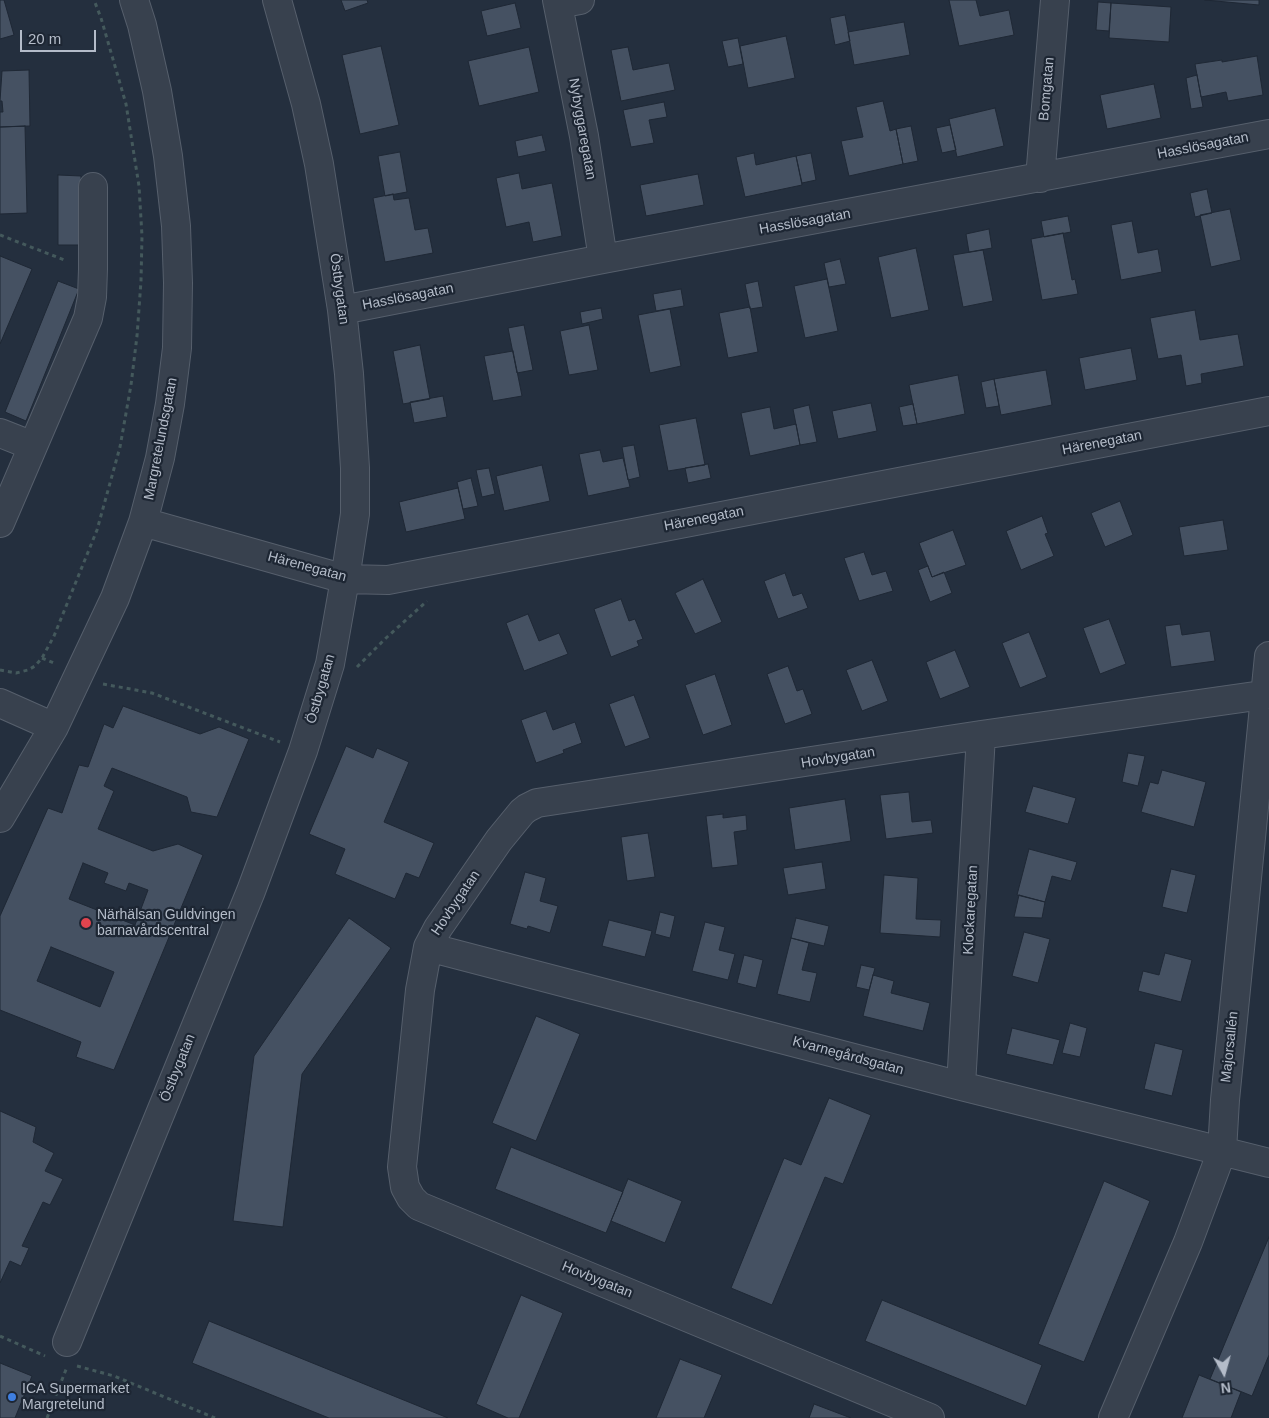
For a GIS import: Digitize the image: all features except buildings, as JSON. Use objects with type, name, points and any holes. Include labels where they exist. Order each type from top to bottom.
[{"type":"street","name":"Margretelundsgatan","points":[[0,818],[54,727],[115,598],[143,522],[160,458],[170,404],[177,348],[178,282],[176,226],[168,156],[157,91],[142,25],[134,0]]},
{"type":"street","name":"Östbygatan","points":[[59,1350],[251,891],[303,751],[330,664],[345,579],[355,514],[355,468],[349,374],[342,310],[319,164],[306,104],[277,0]]},
{"type":"street","name":"Bomgatan","points":[[1040,178],[1055,0]]},
{"type":"street","name":"Nybyggaregatan","points":[[565,1],[603,259]]},
{"type":"street","name":"Hasslösagatan","points":[[342,310],[1269,134]]},
{"type":"street","points":[[0,523],[88,318],[92,298],[93,188]]},
{"type":"street","name":"Härenegatan","points":[[143,522],[345,579],[388,580],[1269,411]]},
{"type":"street","points":[[0,433],[33,446]]},
{"type":"street","name":"Majorsallén","points":[[1113,1418],[1188,1242],[1222,1151],[1228,1071],[1268,693],[1269,656]]},
{"type":"street","name":"Hovbygatan","points":[[930,1418],[419,1206],[411,1198],[406,1187],[402,1167],[420,990],[428,947],[438,928],[499,840],[522,812],[537,803],[1268,693]]},
{"type":"street","points":[[0,703],[54,727]]},
{"type":"street","name":"Klockaregatan","points":[[961,1086],[982,735]]},
{"type":"street","name":"Kvarnegårdsgatan","points":[[428,947],[961,1086],[1269,1163]]},
{"type":"path","points":[[0,670],[16,673],[28,670],[42,658],[54,636],[97,530],[120,447],[132,375],[141,281],[142,236],[138,186],[126,104],[94,0]]},
{"type":"path","points":[[0,236],[93,270]]},
{"type":"path","points":[[355,670],[386,638],[431,597],[428,572]]},
{"type":"path","points":[[80,674],[106,685],[152,693],[303,751]]},
{"type":"path","points":[[0,1336],[59,1350]]},
{"type":"path","points":[[47,1418],[68,1363],[114,1376],[215,1418]]},
{"type":"place","name":"Närhälsan Guldvingen barnavårdscentral","points":[[86,923]]},
{"type":"place","name":"ICA Supermarket Margretelund","points":[[12,1397]]}]
